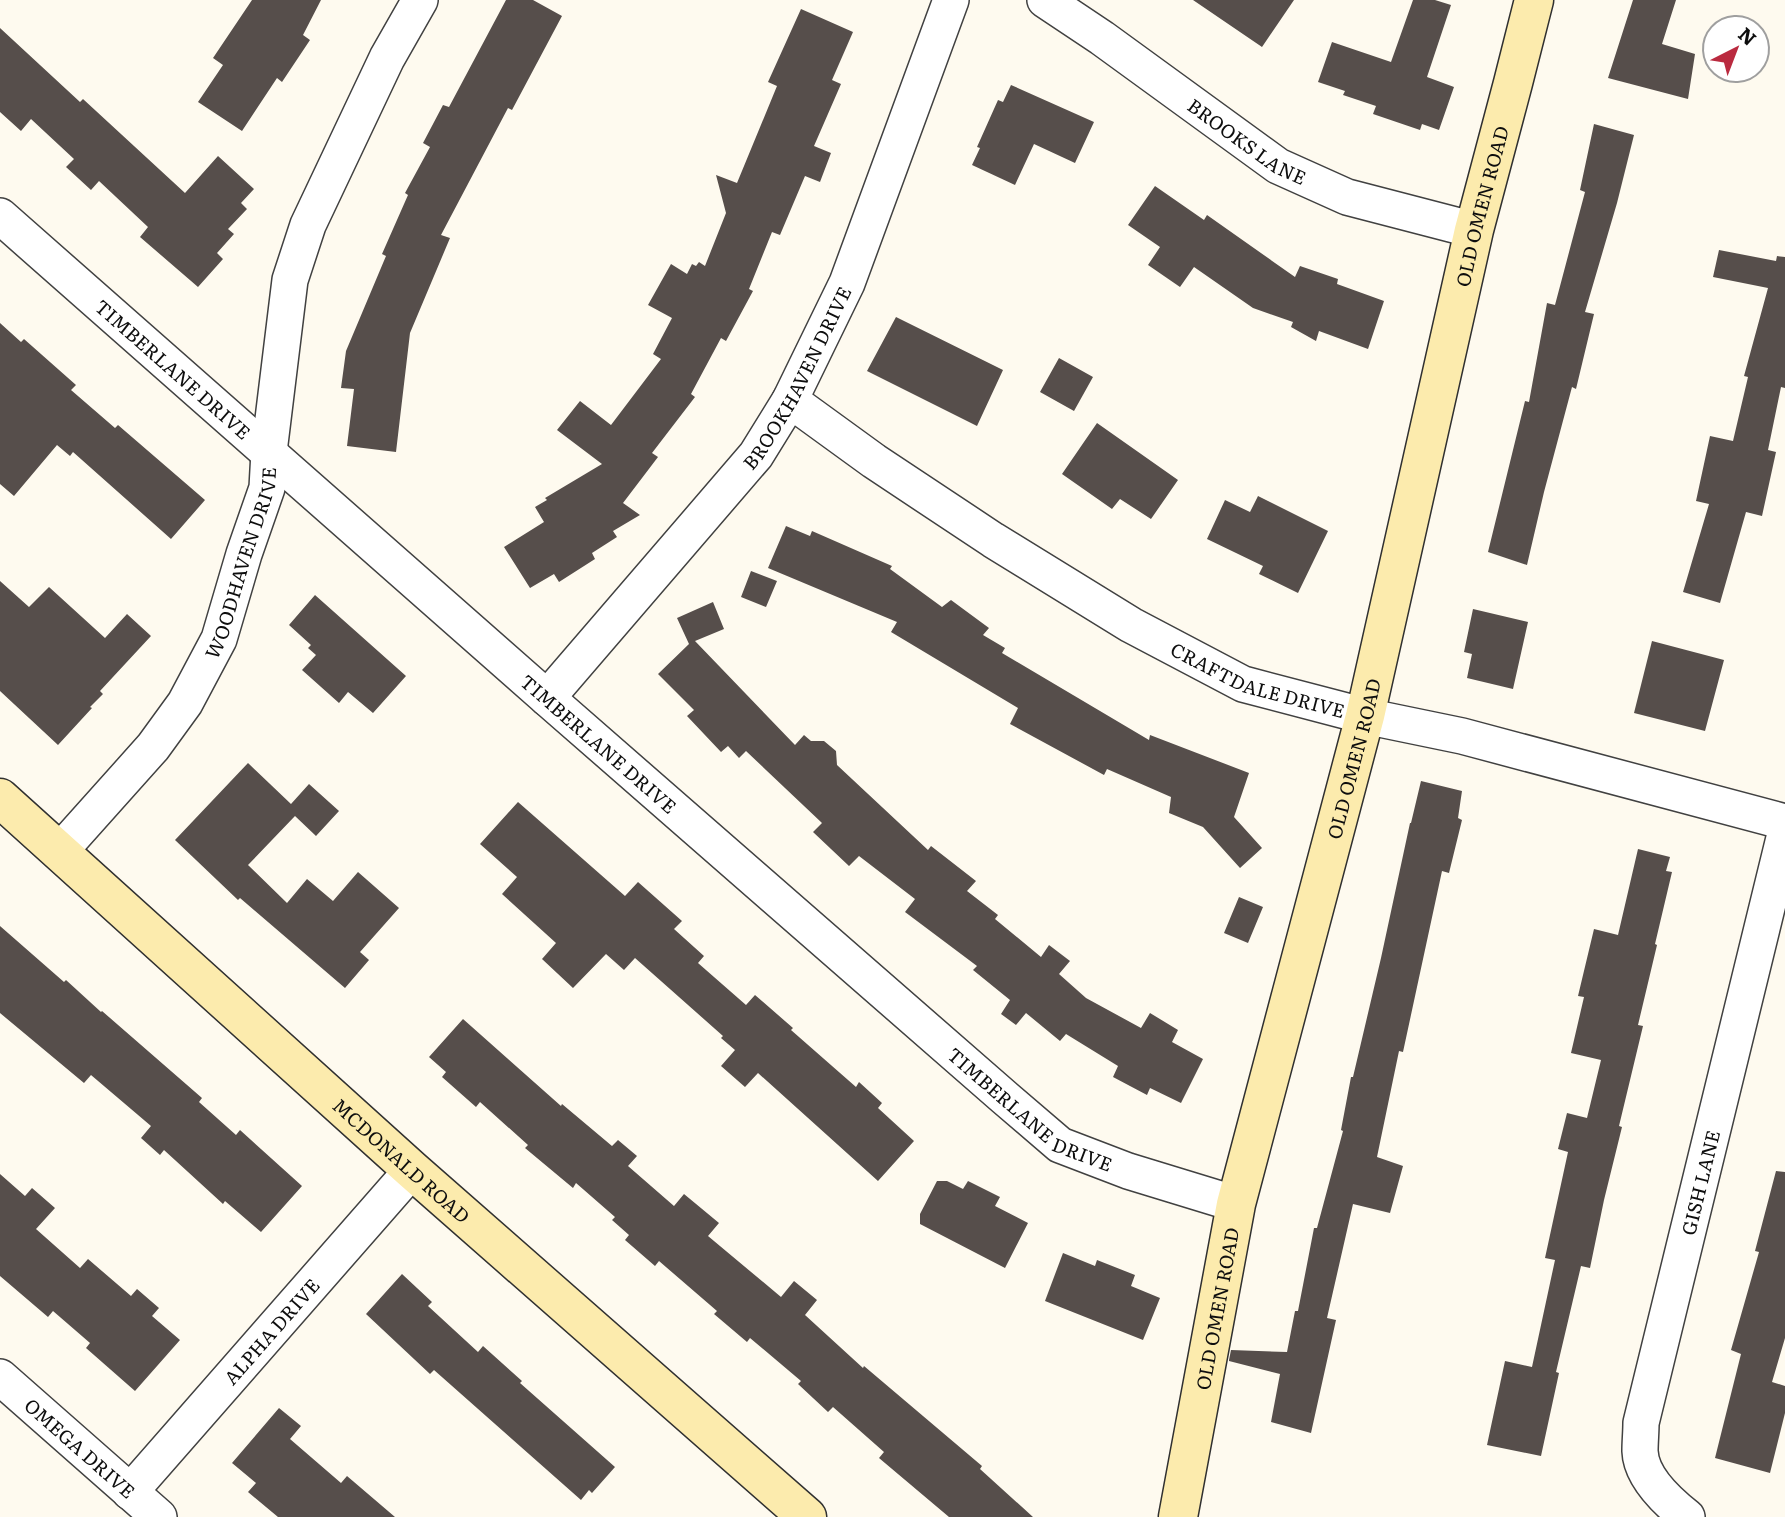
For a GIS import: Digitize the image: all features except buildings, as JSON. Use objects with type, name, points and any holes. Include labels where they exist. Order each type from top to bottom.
[{"type":"street","name":"WOODHAVEN DRIVE","points":[[60,851],[153,747],[186,703],[219,639],[267,488],[290,280],[308,225],[387,58],[419,0]]},
{"type":"street","name":"BROOKHAVEN DRIVE","points":[[547,698],[755,455],[790,400],[847,283],[951,0]]},
{"type":"street","name":"BROOKS LANE","points":[[1045,0],[1102,38],[1278,166],[1348,197],[1474,230]]},
{"type":"street","name":"OLD OMEN ROAD","points":[[1178,1517],[1236,1204],[1366,716],[1474,230],[1534,0]]},
{"type":"street","name":"TIMBERLANE DRIVE","points":[[0,216],[1060,1145],[1128,1171],[1236,1204]]},
{"type":"street","name":"CRAFTDALE DRIVE","points":[[790,400],[874,461],[993,540],[1131,625],[1243,684],[1366,716],[1462,736],[1785,822]]},
{"type":"street","name":"MCDONALD ROAD","points":[[0,799],[412,1170],[807,1517]]},
{"type":"street","name":"GISH LANE","points":[[1687,1517],[1671,1505],[1651,1482],[1640,1454],[1642,1423],[1785,834]]},
{"type":"street","name":"ALPHA DRIVE","points":[[131,1492],[412,1170]]},
{"type":"street","name":"OMEGA DRIVE","points":[[0,1377],[159,1517]]}]
